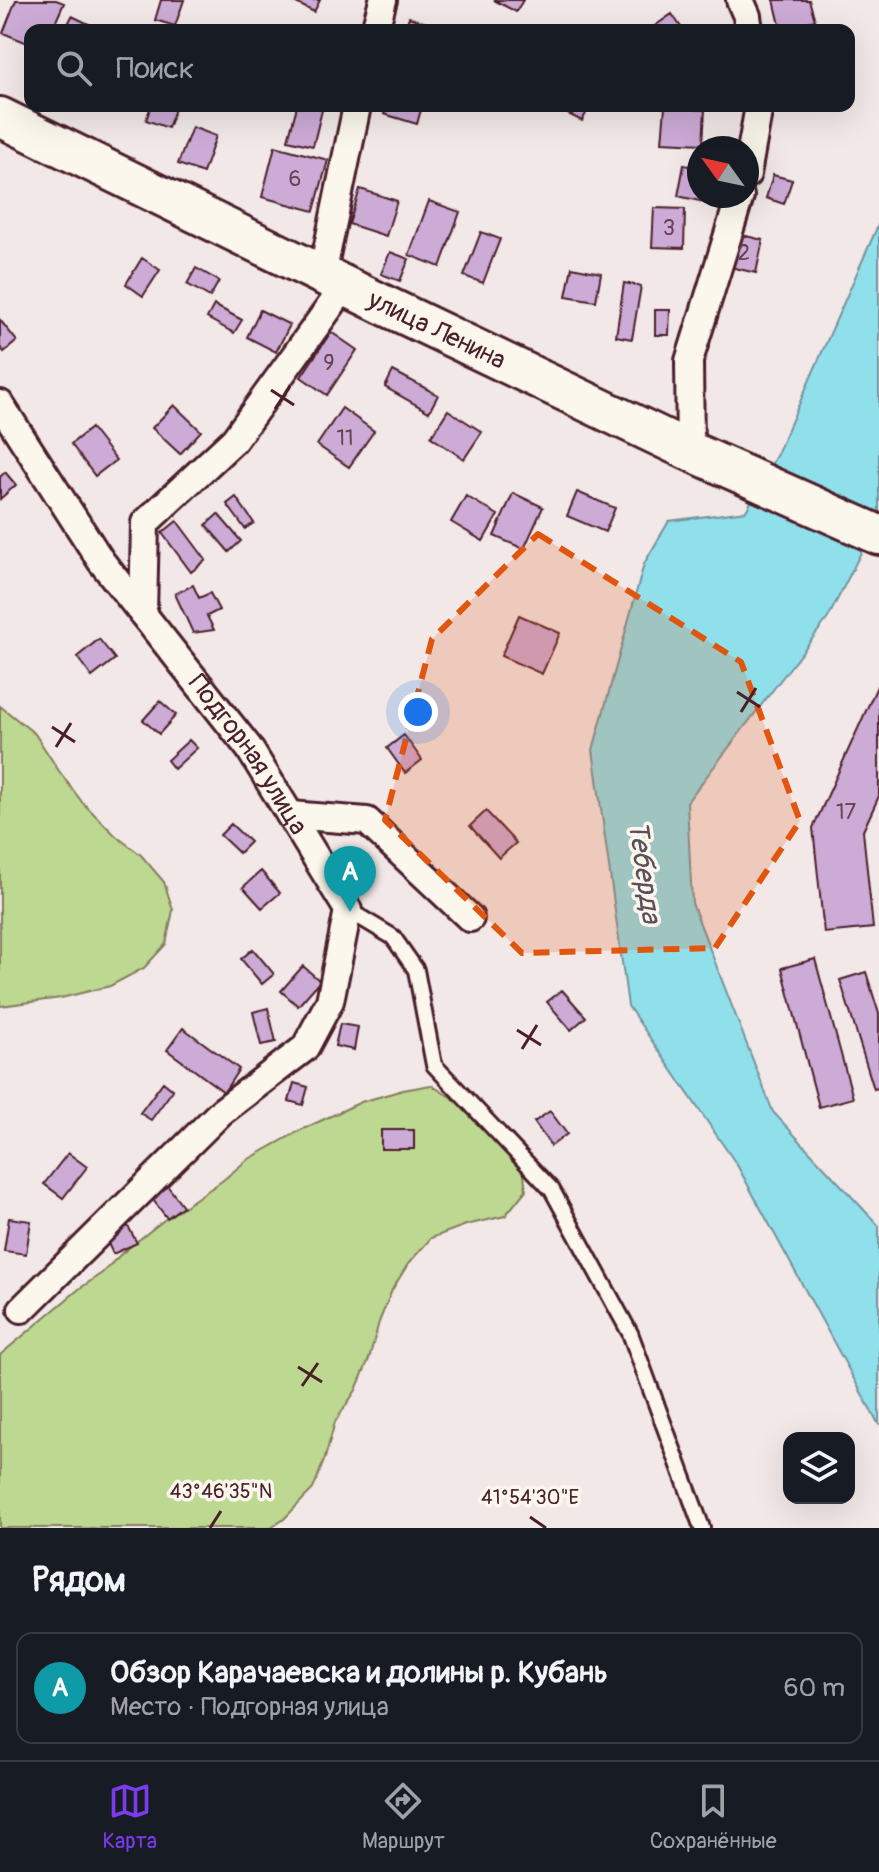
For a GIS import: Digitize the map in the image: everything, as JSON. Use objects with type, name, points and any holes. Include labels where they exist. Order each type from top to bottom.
[{"type":"main road","name":"улица Ленина","points":[[0,117],[690,451],[879,535]]},
{"type":"street","points":[[377,24],[383,0]]},
{"type":"street","points":[[740,0],[748,24]]},
{"type":"street","points":[[143,614],[145,523],[234,440],[334,280],[356,112]]},
{"type":"street","points":[[754,136],[758,112]]},
{"type":"street","points":[[690,451],[689,361],[736,208]]},
{"type":"street","name":"Подгорная улица","points":[[0,404],[101,561],[249,748],[348,910]]},
{"type":"street","points":[[290,815],[367,821],[470,918]]},
{"type":"street","points":[[22,1309],[221,1112],[305,1048],[330,1001],[348,910]]},
{"type":"lane","points":[[348,910],[393,937],[416,970],[434,1065],[552,1190],[630,1333],[702,1528]]},
{"type":"highlighted area","points":[[538,534],[741,662],[800,821],[715,948],[522,953],[385,820],[432,639]]},
{"type":"green space","points":[[0,706],[35,734],[82,802],[116,836],[141,855],[164,882],[173,910],[166,944],[144,968],[110,986],[61,998],[0,1006]]},
{"type":"green space","points":[[431,1085],[457,1101],[481,1126],[522,1159],[526,1190],[505,1216],[466,1225],[431,1238],[408,1264],[392,1290],[356,1390],[335,1422],[313,1489],[284,1519],[271,1528],[0,1528],[0,1355],[164,1220],[247,1160],[361,1102]]},
{"type":"water","name":"Теберда","points":[[879,223],[879,517],[828,618],[687,802],[692,903],[773,1112],[879,1226],[879,1425],[737,1165],[628,1006],[593,750],[644,564],[669,521],[746,511],[777,454]]},
{"type":"building","points":[[16,0],[56,0],[64,3],[55,24],[24,24],[24,42],[3,33]]},
{"type":"building","points":[[161,0],[184,0],[176,24],[155,20]]},
{"type":"building","points":[[290,0],[320,0],[314,12]]},
{"type":"building","points":[[494,0],[523,0],[516,12]]},
{"type":"building","points":[[774,0],[809,0],[815,20],[780,24]]},
{"type":"building","points":[[672,14],[679,24],[658,24]]},
{"type":"building","points":[[72,16],[89,24],[68,24]]},
{"type":"building","points":[[409,17],[429,24],[406,24]]},
{"type":"building","points":[[149,112],[174,112],[168,128],[146,120]]},
{"type":"building","points":[[295,112],[322,112],[313,146],[288,140]]},
{"type":"building","points":[[384,112],[420,112],[417,124]]},
{"type":"building","points":[[564,112],[587,112],[582,121]]},
{"type":"building","points":[[665,112],[705,112],[703,136],[687,136],[687,143],[662,142]]},
{"type":"building","points":[[192,127],[216,136],[203,173],[178,164]]},
{"type":"building","points":[[275,146],[328,160],[314,211],[262,197]]},
{"type":"building","points":[[684,165],[687,166],[687,198],[678,196]]},
{"type":"building","points":[[773,175],[792,180],[784,204],[766,198]]},
{"type":"building","points":[[360,189],[397,201],[386,236],[349,224]]},
{"type":"building","points":[[429,201],[460,212],[440,267],[409,255]]},
{"type":"building","points":[[654,208],[685,209],[684,248],[652,247]]},
{"type":"building","points":[[481,232],[500,239],[483,283],[464,276]]},
{"type":"building","points":[[733,233],[763,240],[756,273],[726,266]]},
{"type":"building","points":[[390,252],[409,259],[400,281],[381,274]]},
{"type":"building","points":[[142,258],[160,270],[143,296],[126,284]]},
{"type":"building","points":[[572,267],[601,273],[596,301],[566,296]]},
{"type":"building","points":[[196,268],[219,281],[210,297],[187,284]]},
{"type":"building","points":[[624,283],[641,286],[632,339],[616,336]]},
{"type":"building","points":[[214,305],[242,320],[234,333],[207,318]]},
{"type":"building","points":[[260,310],[290,325],[276,352],[247,337]]},
{"type":"building","points":[[655,310],[670,310],[669,335],[655,335]]},
{"type":"building","points":[[0,320],[17,341],[4,352],[0,347]]},
{"type":"building","points":[[331,332],[357,350],[327,395],[301,377]]},
{"type":"building","points":[[393,371],[438,395],[429,412],[385,387]]},
{"type":"building","points":[[174,405],[201,431],[180,454],[152,428]]},
{"type":"building","points":[[342,408],[374,431],[349,467],[317,445]]},
{"type":"building","points":[[448,410],[482,432],[464,459],[431,437]]},
{"type":"building","points":[[91,428],[116,460],[95,476],[71,444]]},
{"type":"building","points":[[5,472],[16,485],[0,499],[0,477]]},
{"type":"building","points":[[577,492],[615,508],[605,532],[567,516]]},
{"type":"building","points":[[513,493],[543,507],[524,549],[494,536]]},
{"type":"building","points":[[466,496],[498,515],[483,541],[451,522]]},
{"type":"building","points":[[236,497],[254,523],[245,529],[227,504]]},
{"type":"building","points":[[218,514],[241,541],[229,552],[206,525]]},
{"type":"building","points":[[177,521],[206,560],[191,572],[162,533]]},
{"type":"building","points":[[193,585],[199,598],[210,593],[219,610],[207,616],[214,630],[193,633],[175,594]]},
{"type":"building","points":[[519,615],[560,633],[542,674],[501,656]]},
{"type":"building","points":[[99,639],[115,659],[92,677],[77,657]]},
{"type":"building","points":[[879,682],[879,796],[863,831],[873,928],[824,933],[813,828]]},
{"type":"building","points":[[160,701],[176,715],[159,734],[143,720]]},
{"type":"building","points":[[404,735],[422,760],[405,773],[387,748]]},
{"type":"building","points":[[189,740],[197,748],[174,769],[167,760]]},
{"type":"building","points":[[486,811],[516,843],[499,858],[470,826]]},
{"type":"building","points":[[231,824],[250,842],[239,853],[220,835]]},
{"type":"building","points":[[261,871],[280,893],[262,908],[243,887]]},
{"type":"building","points":[[253,949],[274,974],[262,984],[241,959]]},
{"type":"building","points":[[815,959],[853,1098],[819,1107],[782,968]]},
{"type":"building","points":[[303,966],[320,981],[298,1006],[281,991]]},
{"type":"building","points":[[866,972],[879,1014],[879,1088],[874,1089],[840,980]]},
{"type":"building","points":[[562,990],[586,1017],[571,1030],[547,1002]]},
{"type":"building","points":[[268,1008],[276,1042],[261,1045],[253,1012]]},
{"type":"building","points":[[340,1024],[358,1027],[354,1050],[335,1046]]},
{"type":"building","points":[[183,1028],[239,1069],[224,1092],[167,1050]]},
{"type":"building","points":[[163,1082],[173,1090],[151,1120],[140,1113]]},
{"type":"building","points":[[294,1083],[308,1087],[303,1105],[289,1101]]},
{"type":"building","points":[[550,1111],[567,1134],[551,1146],[534,1122]]},
{"type":"building","points":[[381,1130],[414,1130],[414,1149],[381,1149]]},
{"type":"building","points":[[68,1153],[87,1167],[63,1198],[44,1184]]},
{"type":"building","points":[[166,1184],[183,1206],[167,1218],[150,1196]]},
{"type":"building","points":[[9,1218],[31,1221],[26,1254],[4,1251]]},
{"type":"building","points":[[128,1226],[137,1243],[113,1254],[105,1237]]},
{"type":"place","name":"Обзор Карачаевска и долины р. Кубань","points":[[350,912]]}]
